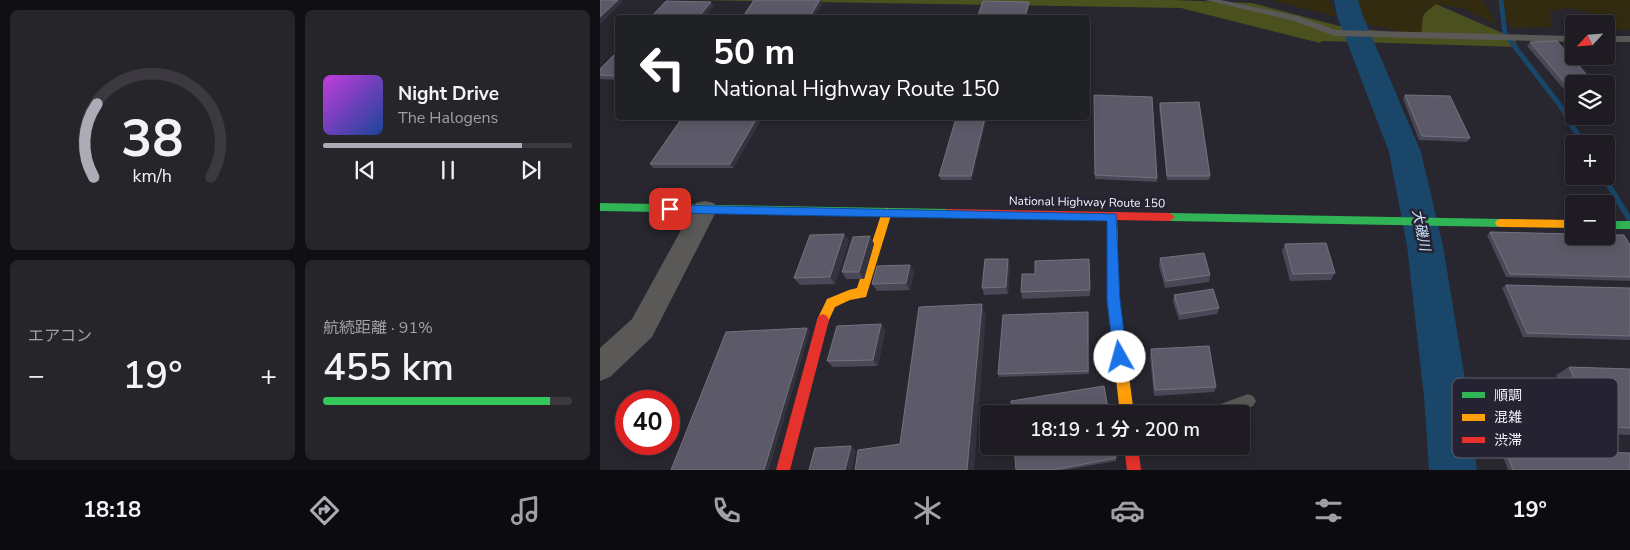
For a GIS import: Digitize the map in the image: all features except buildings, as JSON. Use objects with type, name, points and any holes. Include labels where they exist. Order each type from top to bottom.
[{"type":"main road","name":"National Highway Route 150","points":[[600,206],[705,210],[1565,224]]},
{"type":"main road","points":[[783,470],[825,314],[831,303],[849,295],[862,293],[887,212]]},
{"type":"main road","points":[[1112,217],[1114,300],[1126,405]]},
{"type":"main road","points":[[1615,225],[1630,225]]},
{"type":"main road","points":[[1132,455],[1134,470]]},
{"type":"street","points":[[600,367],[642,328],[705,210]]},
{"type":"lane","points":[[1209,0],[1297,19],[1336,33],[1361,32],[1565,39]]},
{"type":"lane","points":[[1615,39],[1630,39]]},
{"type":"lane","points":[[1237,405],[1248,401]]},
{"type":"green space","points":[[693,0],[1174,0],[1252,3],[1339,26],[1421,36],[1422,17],[1436,4],[1514,38],[1518,47],[1322,41],[1320,43],[1181,8]]},
{"type":"sand","points":[[1270,0],[1329,0],[1337,17]]},
{"type":"sand","points":[[1357,0],[1483,0],[1497,25],[1462,8],[1436,4],[1423,14],[1421,37],[1364,23]]},
{"type":"sand","points":[[1495,0],[1630,0],[1630,30],[1615,29],[1615,15],[1592,15],[1584,11],[1568,8],[1550,11],[1551,27],[1511,28]]},
{"type":"waterway","name":"大磯川","points":[[1346,0],[1350,16],[1405,152],[1425,246],[1446,397],[1453,470]]},
{"type":"waterway","points":[[1501,0],[1505,34],[1565,114]]},
{"type":"waterway","points":[[1572,125],[1578,135]]},
{"type":"waterway","points":[[1609,185],[1630,220]]},
{"type":"traffic: fast","points":[[600,207],[947,213]]},
{"type":"traffic: fast","points":[[1170,217],[1501,223]]},
{"type":"traffic: fast","points":[[1615,225],[1630,225]]},
{"type":"traffic: slow","points":[[823,320],[831,303],[849,295],[862,293],[887,212]]},
{"type":"traffic: slow","points":[[1112,217],[1113,300],[1126,405]]},
{"type":"traffic: slow","points":[[1501,223],[1565,224]]},
{"type":"traffic: jam","points":[[947,213],[1170,217]]},
{"type":"traffic: jam","points":[[783,470],[823,320]]},
{"type":"traffic: jam","points":[[1132,455],[1134,470]]},
{"type":"route","points":[[670,209],[1112,217],[1114,300],[1120,357]]}]
